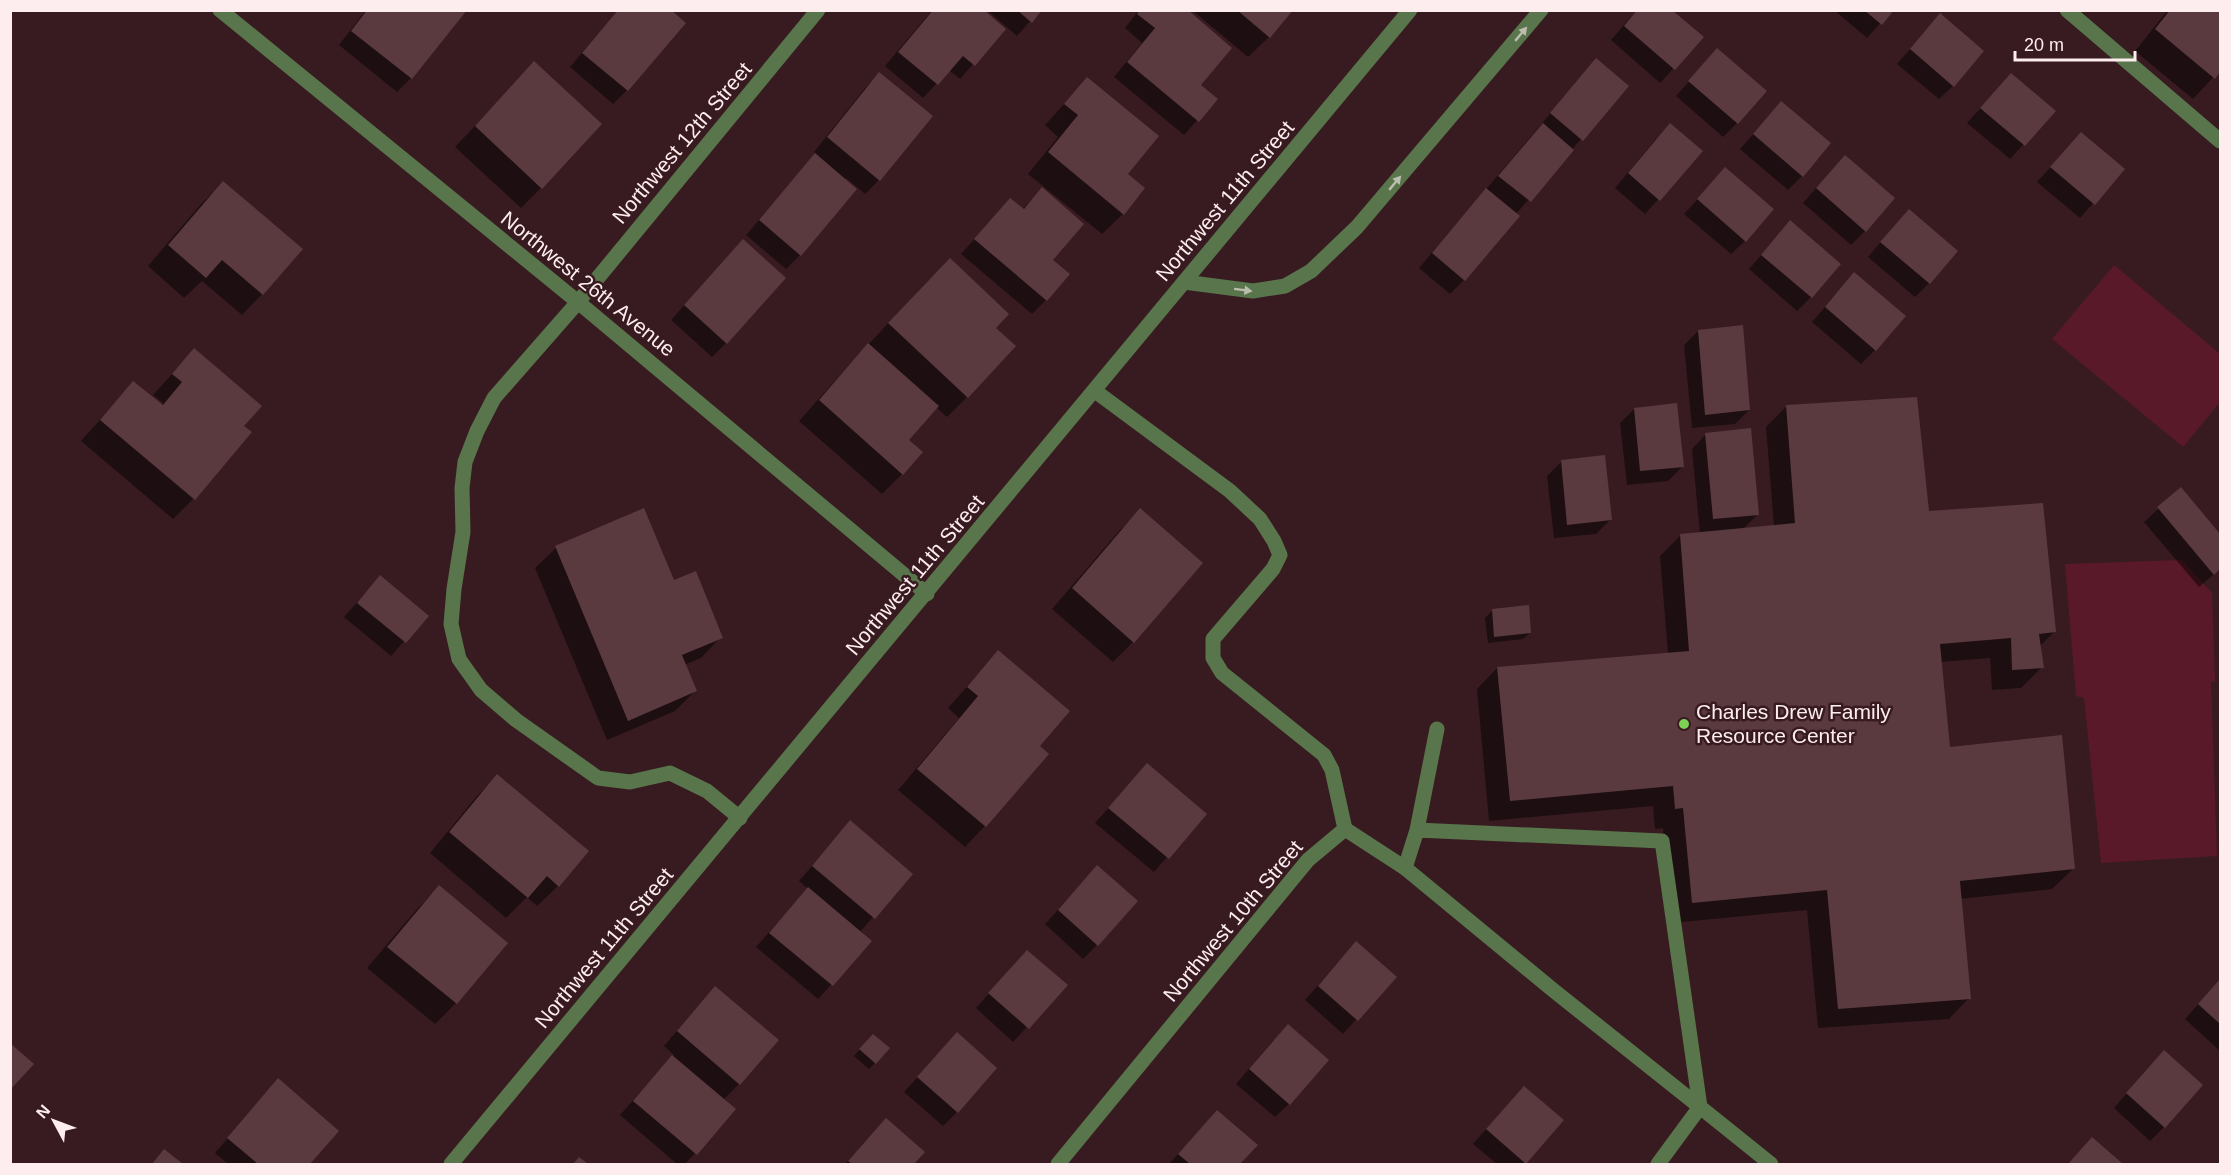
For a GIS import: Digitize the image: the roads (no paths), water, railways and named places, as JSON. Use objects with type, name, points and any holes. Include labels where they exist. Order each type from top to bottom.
[{"type":"street","name":"Northwest 26th Avenue","points":[[219,10],[578,302],[927,594]]},
{"type":"street","name":"Northwest 12th Street","points":[[740,818],[707,790],[670,773],[630,782],[598,778],[507,713],[481,690],[459,659],[451,624],[453,589],[463,532],[462,488],[465,462],[477,431],[494,398],[578,302],[818,10]]},
{"type":"street","name":"Northwest 11th Street","points":[[451,1164],[1410,10]]},
{"type":"street","points":[[1184,282],[1252,291],[1286,286],[1311,271],[1357,227],[1541,10]]},
{"type":"street","points":[[2067,10],[2220,141]]},
{"type":"street","points":[[1095,391],[1230,491],[1260,519],[1274,541],[1280,555],[1273,569],[1213,639],[1213,658],[1222,673],[1324,755],[1332,770],[1345,829],[1405,868],[1771,1164]]},
{"type":"street","points":[[1405,868],[1418,830],[1437,729]]},
{"type":"street","name":"Northwest 10th Street","points":[[1058,1164],[1308,860],[1345,829]]},
{"type":"street","points":[[1418,830],[1662,841],[1700,1107],[1658,1164]]},
{"type":"place","name":"Charles Drew Family Resource Center","points":[[1684,724]]}]
